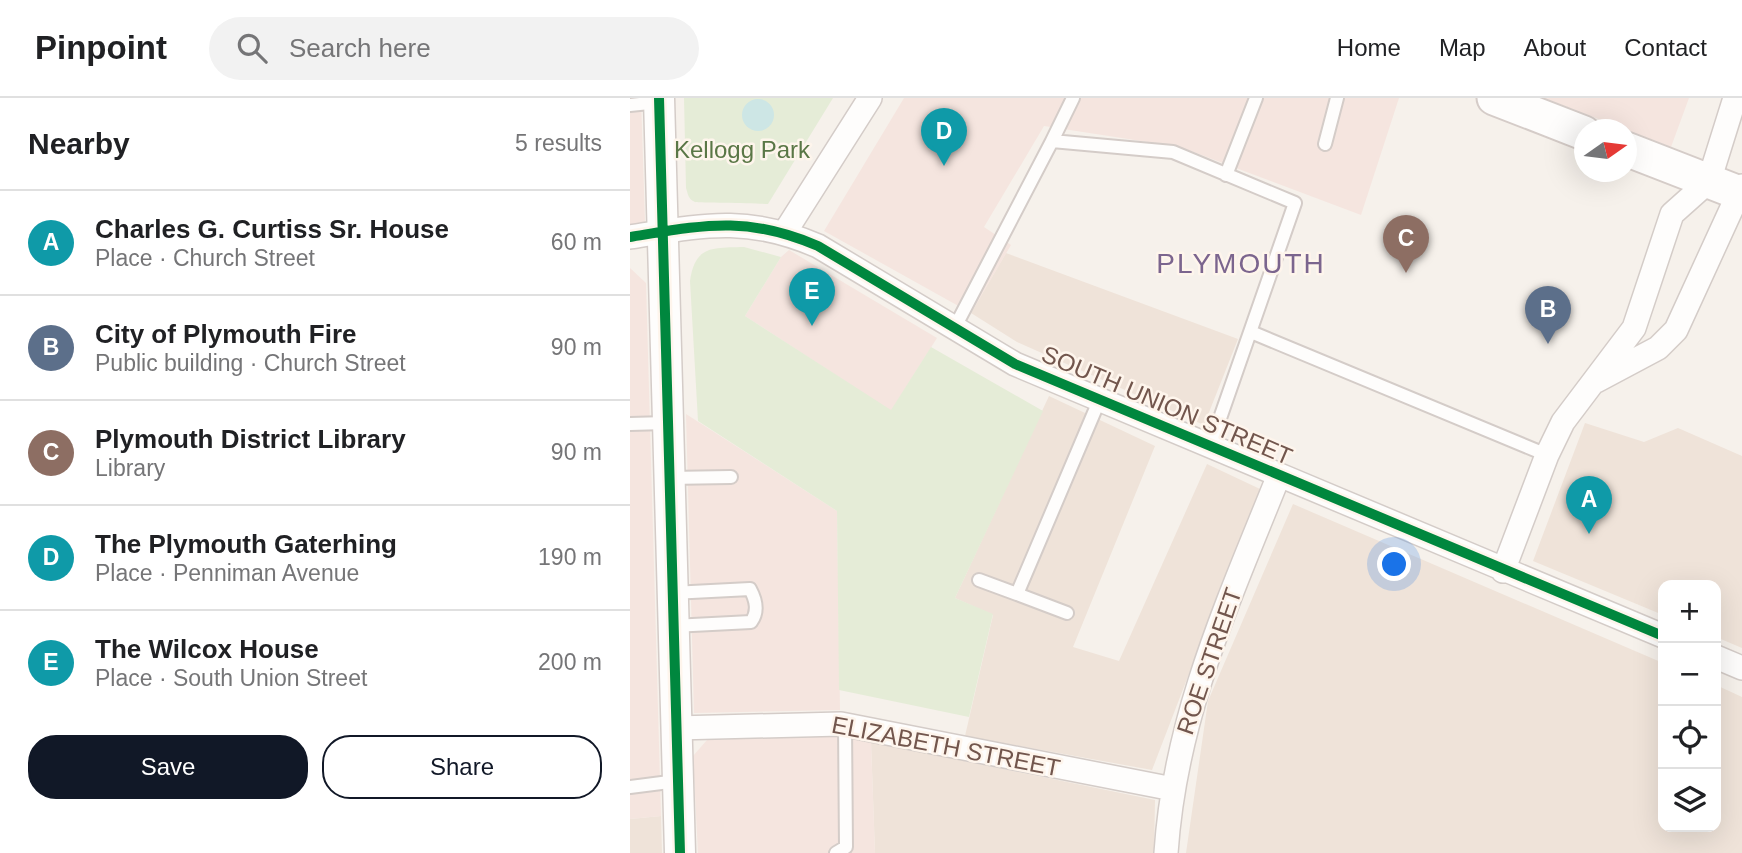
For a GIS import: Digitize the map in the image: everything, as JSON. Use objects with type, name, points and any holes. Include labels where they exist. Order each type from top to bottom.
[{"type":"main road","points":[[1494,98],[1574,129]]},
{"type":"main road","points":[[1637,153],[1741,191]]},
{"type":"street","points":[[785,232],[870,98]]},
{"type":"street","points":[[1503,571],[1547,455],[1563,422],[1634,328],[1672,214],[1709,181],[1735,98]]},
{"type":"street","points":[[649,102],[660,232],[680,853]]},
{"type":"street","points":[[1596,381],[1658,348],[1676,330],[1741,191]]},
{"type":"street","name":"SOUTH UNION STREET","points":[[630,237],[733,224],[785,232],[818,246],[954,330],[1015,364],[1658,634]]},
{"type":"street","name":"ROE STREET","points":[[1166,853],[1173,789],[1191,702],[1279,475]]},
{"type":"street","points":[[1721,659],[1742,668]]},
{"type":"street","name":"ELIZABETH STREET","points":[[676,728],[819,722],[845,724],[1173,789]]},
{"type":"lane","points":[[954,330],[1073,98]]},
{"type":"lane","points":[[1226,174],[1256,98]]},
{"type":"lane","points":[[1325,144],[1327,126],[1337,98]]},
{"type":"lane","points":[[1052,141],[1173,152],[1295,203],[1210,447]]},
{"type":"lane","points":[[1251,332],[1547,455]]},
{"type":"lane","points":[[1017,594],[1099,401]]},
{"type":"lane","points":[[630,424],[666,423]]},
{"type":"lane","points":[[668,478],[732,477]]},
{"type":"lane","points":[[979,579],[1067,613]]},
{"type":"lane","points":[[671,593],[750,589],[756,600],[755,616],[751,622],[673,626]]},
{"type":"lane","points":[[836,853],[846,847],[845,724]]},
{"type":"lane","points":[[630,787],[677,781]]},
{"type":"shaded area","points":[[630,98],[641,98],[645,222],[630,225]]},
{"type":"shaded area","points":[[904,98],[1399,98],[1361,215],[1180,147],[1044,126],[984,227],[1011,245],[971,313],[824,231]]},
{"type":"shaded area","points":[[1544,98],[1689,98],[1671,147],[1637,134],[1637,119],[1598,119]]},
{"type":"shaded area","points":[[789,250],[937,338],[891,411],[745,316],[781,257]]},
{"type":"shaded area","points":[[1006,253],[1238,339],[1204,425],[1017,342],[971,313]]},
{"type":"shaded area","points":[[630,268],[646,283],[661,816],[630,819]]},
{"type":"shaded area","points":[[1049,396],[1155,446],[1073,647],[1119,661],[1207,464],[1260,489],[1152,770],[965,736],[993,615],[955,598]]},
{"type":"shaded area","points":[[686,414],[837,511],[840,710],[694,713]]},
{"type":"shaded area","points":[[1585,423],[1644,442],[1678,428],[1742,456],[1742,648],[1721,639],[1721,580],[1658,580],[1658,613],[1533,561]]},
{"type":"shaded area","points":[[1293,504],[1658,661],[1658,832],[1721,832],[1721,687],[1742,697],[1742,853],[1186,853],[1208,701]]},
{"type":"shaded area","points":[[833,735],[871,742],[875,853],[698,853],[693,756],[707,740]]},
{"type":"shaded area","points":[[871,742],[1155,800],[1154,853],[875,853]]},
{"type":"shaded area","points":[[661,816],[662,853],[630,853],[630,819]]},
{"type":"green space","name":"Kellogg Park","points":[[684,98],[833,98],[768,204],[695,202],[690,198],[686,188]]},
{"type":"green space","points":[[744,247],[781,257],[745,316],[891,410],[931,347],[1043,411],[955,598],[993,614],[969,717],[839,690],[837,511],[698,421],[690,281],[692,269],[707,251]]},
{"type":"water","points":[[758,99],[769,104],[774,115],[769,126],[758,131],[747,126],[742,115],[747,104]]},
{"type":"cycle path","points":[[659,98],[680,853]]},
{"type":"cycle path","points":[[630,237],[703,226],[746,226],[792,236],[818,246],[1015,364],[1658,634]]},
{"type":"place","name":"The Plymouth Gaterhing","points":[[944,166]]},
{"type":"place","name":"Plymouth District Library","points":[[1406,273]]},
{"type":"place","name":"The Wilcox House","points":[[812,326]]},
{"type":"place","name":"City of Plymouth Fire","points":[[1548,344]]},
{"type":"place","name":"Charles G. Curtiss Sr. House","points":[[1589,534]]},
{"type":"district","name":"PLYMOUTH","points":[[1241,263]]}]
